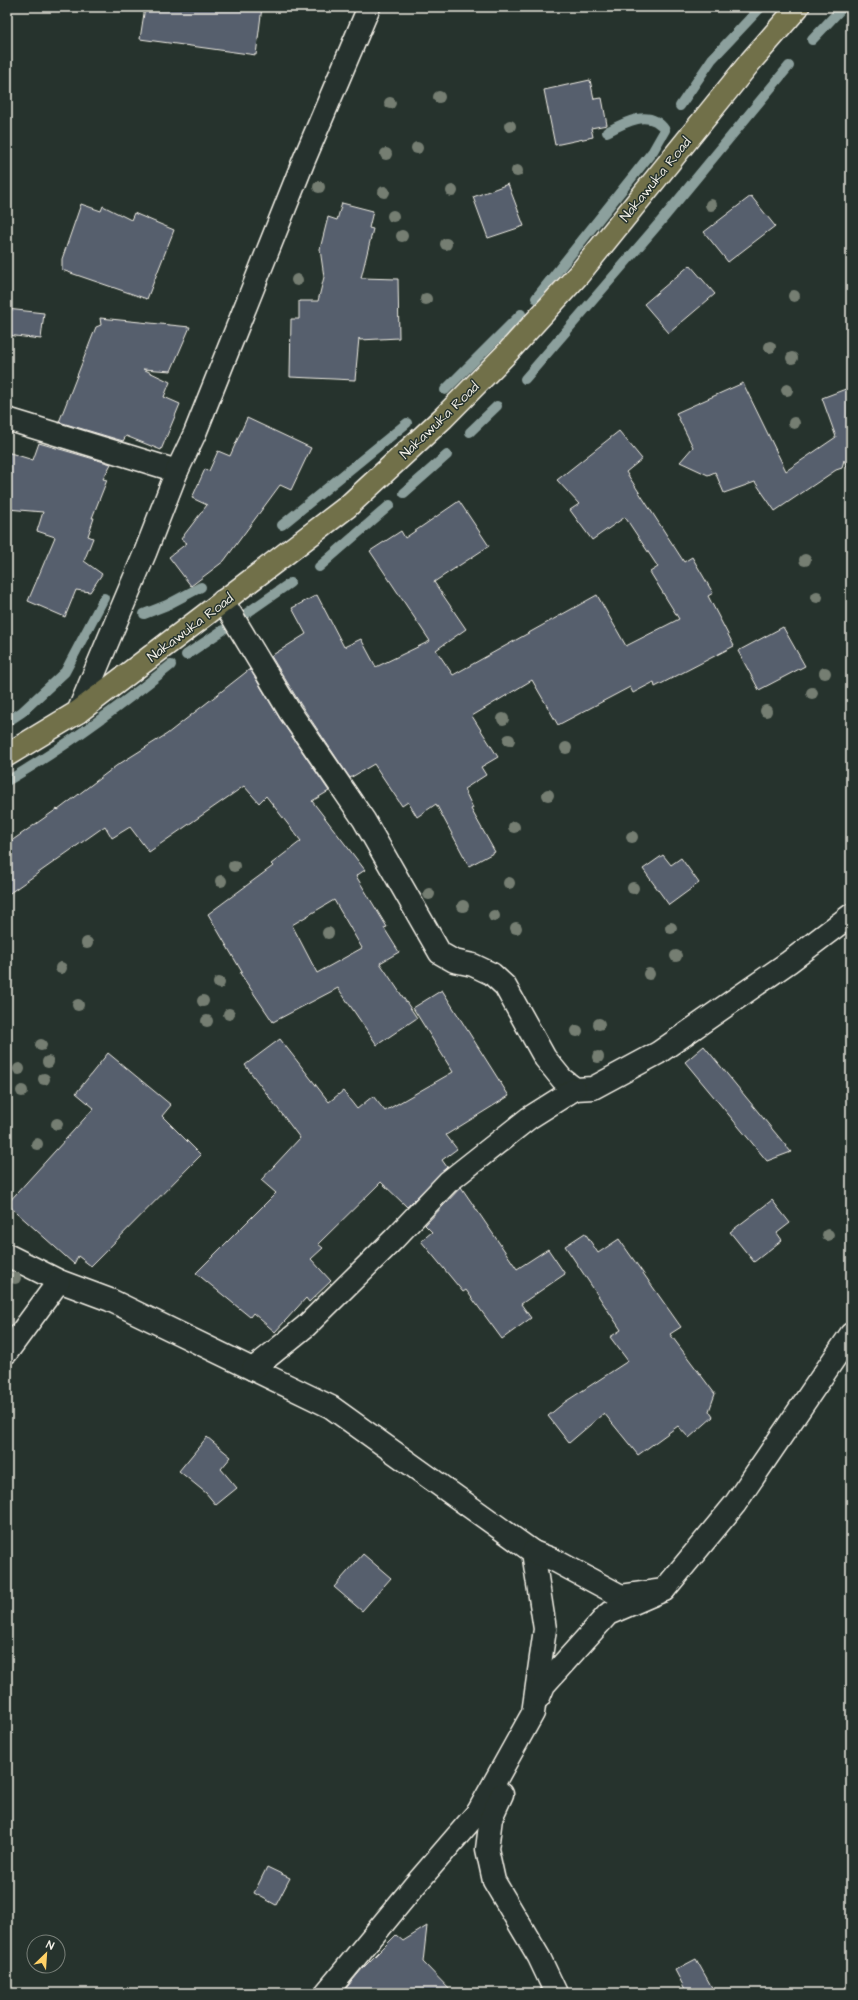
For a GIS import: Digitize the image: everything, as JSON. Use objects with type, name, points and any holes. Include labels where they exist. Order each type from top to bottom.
[{"type":"main road","name":"Nakawuka Road","points":[[7,755],[78,712],[347,507],[443,418],[508,353],[579,274],[751,61],[798,7]]},
{"type":"street","points":[[78,712],[145,553],[177,472],[196,433],[304,160],[369,7]]},
{"type":"street","points":[[7,419],[177,472]]},
{"type":"street","points":[[223,601],[290,712],[364,820],[440,953],[454,961],[473,965],[492,974],[505,986],[545,1058],[562,1080],[575,1089]]},
{"type":"street","points":[[253,1369],[306,1326],[393,1240],[448,1182],[529,1118],[575,1089],[592,1088],[658,1053],[789,962],[851,915]]},
{"type":"street","points":[[7,1255],[59,1281],[110,1300],[331,1407],[533,1552],[554,1560],[621,1596],[664,1590]]},
{"type":"street","points":[[7,1352],[59,1281]]},
{"type":"street","points":[[556,1993],[539,1957],[494,1881],[487,1849],[491,1818],[515,1767],[544,1685],[608,1614],[664,1590],[734,1504],[851,1334]]},
{"type":"street","points":[[326,1993],[415,1885],[478,1812],[533,1713],[545,1629],[533,1552]]},
{"type":"building","points":[[145,7],[262,7],[256,55],[140,39]]},
{"type":"building","points":[[590,80],[594,99],[602,98],[607,125],[591,128],[593,137],[555,145],[544,90]]},
{"type":"building","points":[[508,184],[524,226],[488,238],[473,197]]},
{"type":"building","points":[[751,196],[775,226],[728,262],[704,232]]},
{"type":"building","points":[[342,203],[373,211],[369,228],[373,229],[361,278],[398,279],[399,338],[360,340],[359,338],[355,380],[290,377],[291,319],[299,319],[299,301],[318,301],[324,277],[320,249],[328,217],[337,220]]},
{"type":"building","points":[[81,204],[101,211],[103,206],[131,220],[134,213],[174,230],[147,299],[62,270],[62,259]]},
{"type":"building","points":[[690,265],[715,294],[669,333],[644,304]]},
{"type":"building","points":[[7,309],[44,313],[41,339],[7,335]]},
{"type":"building","points":[[100,318],[190,327],[171,371],[143,369],[170,382],[164,397],[180,404],[161,450],[126,436],[123,441],[59,422],[96,327],[101,325]]},
{"type":"building","points":[[743,383],[786,471],[836,437],[822,398],[851,387],[851,468],[848,469],[844,460],[842,468],[836,470],[775,511],[755,482],[724,493],[715,472],[708,475],[680,462],[693,447],[676,413]]},
{"type":"building","points":[[247,418],[311,448],[291,490],[280,485],[224,561],[191,586],[169,557],[187,543],[181,539],[207,505],[192,498],[205,469],[209,471],[218,451],[230,456]]},
{"type":"building","points":[[619,431],[642,459],[626,472],[684,562],[692,557],[713,593],[708,596],[734,646],[655,687],[654,682],[633,693],[630,687],[558,725],[532,680],[472,716],[498,757],[481,767],[486,775],[464,789],[473,808],[471,809],[495,852],[469,866],[436,804],[417,817],[408,802],[402,806],[374,764],[350,778],[301,705],[271,656],[306,634],[292,608],[317,595],[344,647],[361,639],[376,667],[430,641],[370,551],[401,531],[405,538],[459,501],[489,546],[434,582],[466,629],[436,650],[453,675],[597,595],[626,646],[679,619],[650,572],[658,567],[625,517],[592,540],[570,510],[579,504],[557,480]]},
{"type":"building","points":[[39,443],[111,464],[103,479],[107,480],[92,518],[94,518],[88,536],[93,538],[84,561],[102,574],[90,592],[76,590],[65,617],[28,601],[55,537],[37,531],[43,512],[7,509],[7,452],[33,460]]},
{"type":"building","points":[[783,627],[805,666],[759,690],[738,651]]},
{"type":"building","points":[[250,669],[280,719],[329,791],[312,801],[365,870],[356,876],[387,927],[384,928],[399,952],[380,963],[417,1018],[377,1045],[338,988],[273,1022],[240,973],[242,972],[208,914],[273,866],[271,864],[301,841],[266,796],[259,803],[244,786],[149,852],[130,827],[112,838],[105,826],[7,895],[7,844],[57,809],[58,810],[116,766],[167,734]],"holes":[[[334,900],[362,948],[317,973],[292,925]]]},
{"type":"building","points":[[663,855],[671,865],[681,858],[699,883],[669,905],[643,869]]},
{"type":"building","points":[[442,990],[509,1096],[446,1135],[457,1149],[442,1160],[447,1167],[407,1207],[381,1182],[318,1244],[323,1248],[311,1259],[331,1281],[309,1302],[306,1298],[275,1332],[253,1313],[250,1317],[196,1273],[276,1193],[261,1180],[300,1138],[245,1065],[280,1039],[329,1102],[343,1091],[357,1109],[373,1096],[385,1111],[453,1072],[413,1008]]},
{"type":"building","points":[[704,1046],[791,1152],[767,1161],[685,1062]]},
{"type":"building","points":[[108,1053],[171,1105],[162,1116],[201,1155],[91,1266],[78,1256],[74,1264],[7,1204],[94,1108],[76,1093]]},
{"type":"building","points":[[461,1187],[517,1269],[548,1249],[565,1274],[521,1304],[531,1318],[502,1339],[466,1290],[463,1292],[421,1241],[432,1232],[425,1225]]},
{"type":"building","points":[[772,1200],[790,1223],[777,1233],[782,1240],[754,1262],[730,1232]]},
{"type":"building","points":[[585,1233],[598,1253],[619,1239],[681,1327],[670,1334],[715,1394],[709,1411],[713,1417],[689,1438],[678,1426],[638,1455],[604,1413],[569,1443],[548,1416],[565,1402],[628,1361],[610,1337],[621,1330],[565,1246]]},
{"type":"building","points":[[207,1437],[231,1457],[221,1469],[237,1488],[216,1505],[206,1493],[179,1471]]},
{"type":"building","points":[[363,1554],[391,1578],[362,1611],[334,1587]]},
{"type":"building","points":[[267,1867],[290,1878],[276,1905],[254,1893]]},
{"type":"building","points":[[427,1926],[423,1962],[453,1993],[342,1993],[362,1969],[396,1935],[403,1941]]},
{"type":"building","points":[[696,1959],[715,1993],[687,1993],[675,1970]]},
{"type":"waterway","points":[[680,106],[712,59],[761,7]]},
{"type":"waterway","points":[[812,40],[843,7]]},
{"type":"waterway","points":[[525,379],[661,221],[789,66]]},
{"type":"waterway","points":[[536,298],[653,151],[665,130],[659,123],[645,118],[629,121],[607,132]]},
{"type":"waterway","points":[[445,390],[521,314]]},
{"type":"waterway","points":[[470,432],[497,406]]},
{"type":"waterway","points":[[282,525],[407,423]]},
{"type":"waterway","points":[[404,493],[447,455]]},
{"type":"waterway","points":[[319,567],[390,505]]},
{"type":"waterway","points":[[244,615],[290,583]]},
{"type":"waterway","points":[[144,614],[167,605],[201,587]]},
{"type":"waterway","points":[[7,722],[22,712],[65,672],[104,598]]},
{"type":"waterway","points":[[186,655],[223,630]]},
{"type":"waterway","points":[[7,781],[49,755],[91,726],[171,665]]}]
